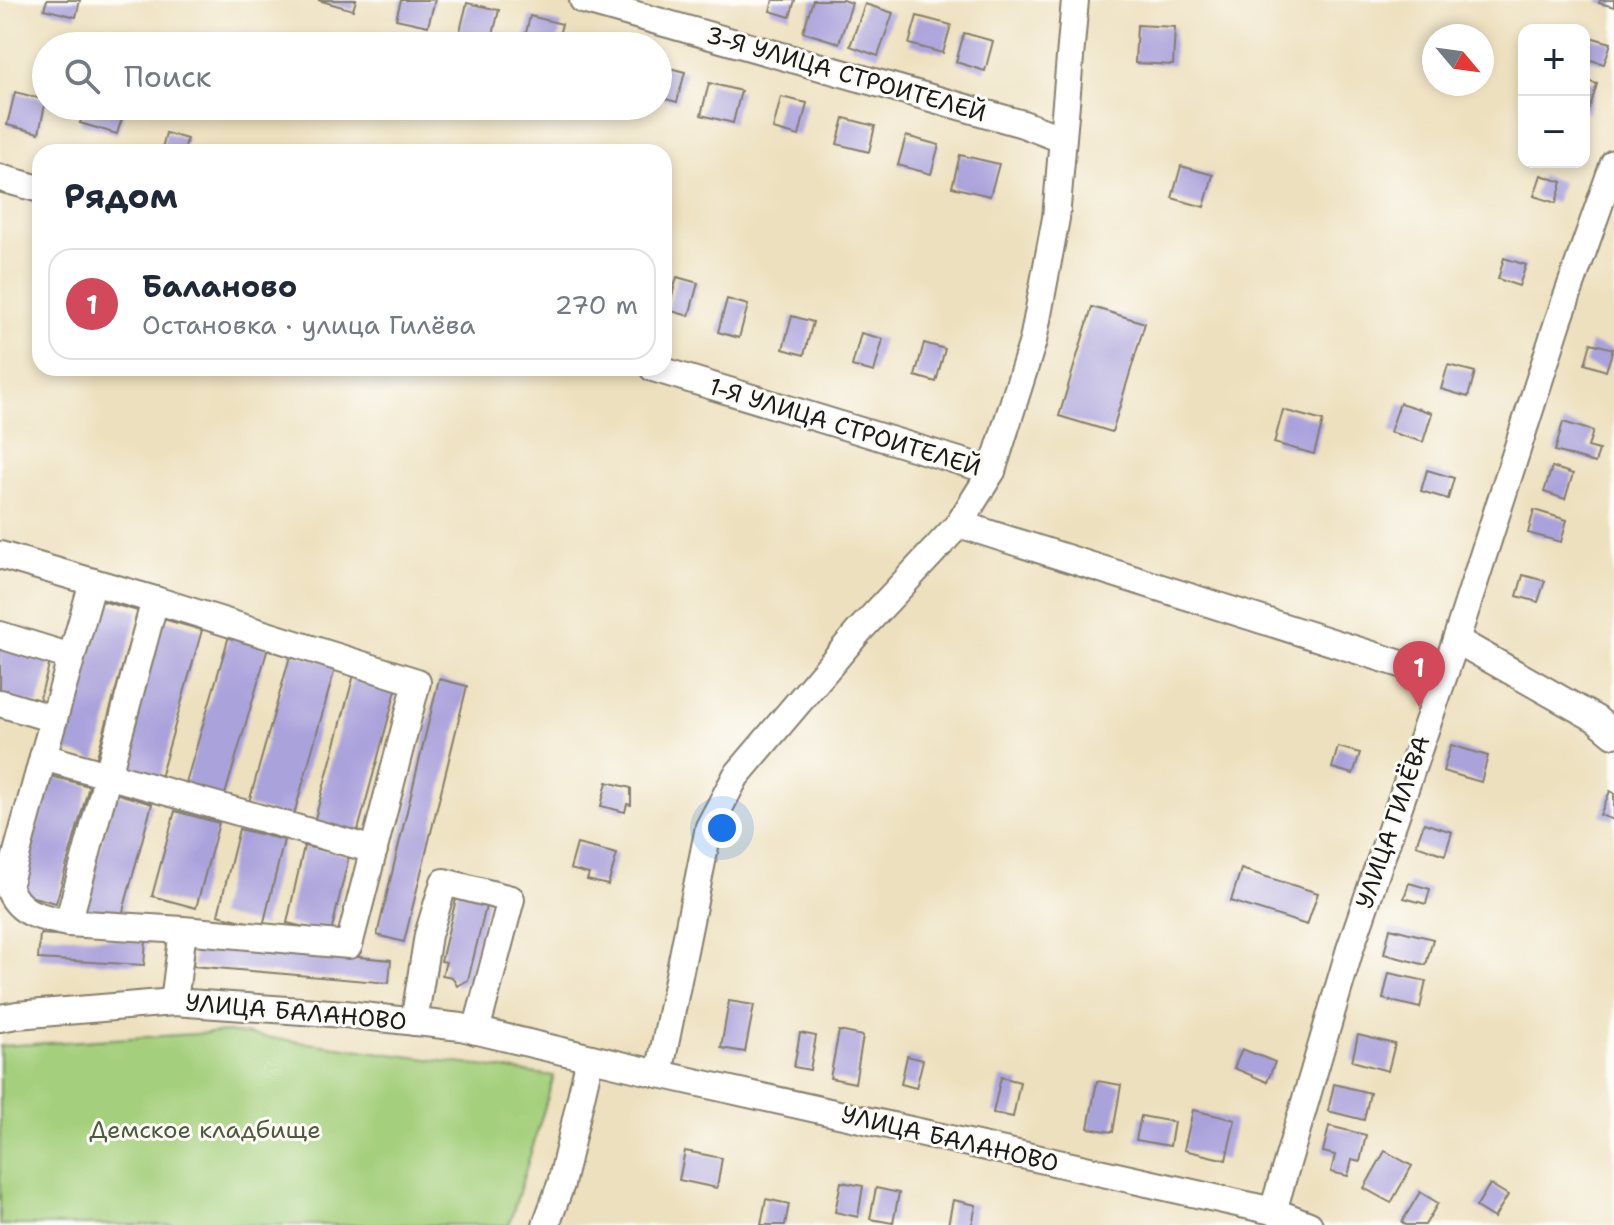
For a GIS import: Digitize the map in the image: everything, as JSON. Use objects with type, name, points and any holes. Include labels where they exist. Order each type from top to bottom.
[{"type":"street","name":"3-Я УЛИЦА СТРОИТЕЛЕЙ","points":[[583,0],[1023,124],[1062,139]]},
{"type":"street","points":[[659,1074],[709,827],[736,776],[859,631],[959,524],[992,471],[1033,341],[1056,218],[1075,0]]},
{"type":"street","name":"УЛИЦА ГИЛЁВА","points":[[1273,1211],[1350,949],[1456,640],[1553,337],[1614,163]]},
{"type":"street","points":[[0,178],[32,187]]},
{"type":"street","name":"1-Я УЛИЦА СТРОИТЕЛЕЙ","points":[[672,374],[992,471]]},
{"type":"street","points":[[959,524],[1442,677]]},
{"type":"street","points":[[0,555],[93,582],[155,600],[417,682],[349,945],[68,923],[32,915],[13,899],[8,886],[93,582]]},
{"type":"street","points":[[68,923],[155,600]]},
{"type":"street","points":[[0,635],[71,657]]},
{"type":"street","points":[[1456,640],[1596,719],[1614,734]]},
{"type":"street","points":[[0,703],[54,719]]},
{"type":"street","points":[[43,757],[374,850]]},
{"type":"street","points":[[414,1022],[428,935],[444,882],[511,899],[476,1031]]},
{"type":"street","points":[[174,1002],[183,930]]},
{"type":"street","name":"УЛИЦА БАЛАНОВО","points":[[0,1018],[174,1002],[345,1014],[476,1031],[1273,1211],[1309,1225]]},
{"type":"street","points":[[546,1225],[561,1184],[590,1058]]},
{"type":"green space","name":"Демское кладбище","points":[[227,1032],[554,1076],[509,1225],[0,1225],[0,1046]]},
{"type":"building","points":[[47,0],[80,0],[76,17],[44,9]]},
{"type":"building","points":[[318,0],[356,0],[353,10]]},
{"type":"building","points":[[401,0],[435,0],[428,26],[396,19]]},
{"type":"building","points":[[773,0],[795,0],[790,17],[770,11]]},
{"type":"building","points":[[813,0],[852,3],[839,43],[803,32]]},
{"type":"building","points":[[1600,0],[1614,0],[1614,7],[1599,3]]},
{"type":"building","points":[[467,3],[499,10],[494,32],[460,32]]},
{"type":"building","points":[[865,4],[893,13],[878,56],[850,46]]},
{"type":"building","points":[[530,16],[562,24],[560,32],[526,32]]},
{"type":"building","points":[[917,16],[951,25],[943,53],[909,44]]},
{"type":"building","points":[[1137,25],[1175,27],[1173,65],[1135,63]]},
{"type":"building","points":[[964,33],[993,41],[985,71],[956,62]]},
{"type":"building","points":[[1590,37],[1611,43],[1604,64],[1590,60]]},
{"type":"building","points":[[672,69],[685,72],[677,102],[672,101]]},
{"type":"building","points":[[1590,82],[1597,84],[1590,107]]},
{"type":"building","points":[[709,83],[741,91],[733,123],[701,115]]},
{"type":"building","points":[[15,92],[32,96],[32,120],[42,120],[39,133],[7,125]]},
{"type":"building","points":[[781,97],[807,103],[799,136],[773,129]]},
{"type":"building","points":[[844,118],[875,126],[869,152],[837,144]]},
{"type":"building","points":[[81,120],[122,120],[117,134],[80,123]]},
{"type":"building","points":[[166,133],[187,139],[186,144],[163,144]]},
{"type":"building","points":[[906,136],[939,145],[931,174],[898,165]]},
{"type":"building","points":[[960,155],[999,164],[990,196],[952,187]]},
{"type":"building","points":[[1181,166],[1213,175],[1204,207],[1172,198]]},
{"type":"building","points":[[1541,175],[1562,182],[1556,203],[1534,196]]},
{"type":"building","points":[[1504,258],[1526,265],[1519,286],[1498,279]]},
{"type":"building","points":[[677,277],[698,283],[689,316],[672,311]]},
{"type":"building","points":[[727,299],[748,305],[739,338],[718,332]]},
{"type":"building","points":[[1092,307],[1145,323],[1112,432],[1059,416]]},
{"type":"building","points":[[792,316],[813,322],[804,355],[783,349]]},
{"type":"building","points":[[861,333],[883,339],[874,372],[852,366]]},
{"type":"building","points":[[924,343],[945,349],[936,382],[915,376]]},
{"type":"building","points":[[1591,343],[1613,349],[1606,371],[1585,364]]},
{"type":"building","points":[[1448,365],[1475,372],[1468,397],[1441,389]]},
{"type":"building","points":[[1400,403],[1432,413],[1423,442],[1390,432]]},
{"type":"building","points":[[1283,410],[1323,421],[1314,454],[1274,443]]},
{"type":"building","points":[[1563,422],[1593,431],[1588,447],[1599,450],[1595,463],[1555,451]]},
{"type":"building","points":[[1552,467],[1573,474],[1565,499],[1544,492]]},
{"type":"building","points":[[1427,470],[1454,478],[1448,499],[1421,491]]},
{"type":"building","points":[[1534,510],[1567,520],[1561,542],[1528,533]]},
{"type":"building","points":[[1523,575],[1545,581],[1538,602],[1517,596]]},
{"type":"building","points":[[98,600],[138,611],[96,760],[56,748]]},
{"type":"building","points":[[163,619],[202,630],[160,778],[121,767]]},
{"type":"building","points":[[229,636],[268,648],[224,798],[185,786]]},
{"type":"building","points":[[0,647],[50,662],[38,705],[0,694]]},
{"type":"building","points":[[291,653],[336,665],[293,818],[248,806]]},
{"type":"building","points":[[355,671],[398,683],[357,834],[314,822]]},
{"type":"building","points":[[439,679],[467,686],[404,942],[377,935]]},
{"type":"building","points":[[1451,745],[1488,756],[1481,782],[1443,771]]},
{"type":"building","points":[[1338,747],[1360,753],[1353,774],[1332,768]]},
{"type":"building","points":[[51,776],[89,786],[56,903],[18,893]]},
{"type":"building","points":[[607,782],[631,788],[631,805],[627,804],[625,812],[601,806]]},
{"type":"building","points":[[1610,791],[1614,793],[1614,820],[1600,815]]},
{"type":"building","points":[[115,793],[152,804],[121,919],[83,909]]},
{"type":"building","points":[[175,811],[219,823],[196,908],[152,896]]},
{"type":"building","points":[[1424,823],[1452,832],[1445,855],[1416,845]]},
{"type":"building","points":[[239,829],[284,840],[263,926],[218,915]]},
{"type":"building","points":[[577,844],[617,854],[608,885],[587,880],[589,874],[570,869]]},
{"type":"building","points":[[304,846],[349,856],[331,933],[287,923]]},
{"type":"building","points":[[1241,869],[1318,893],[1307,925],[1231,901]]},
{"type":"building","points":[[1409,883],[1430,889],[1426,904],[1404,898]]},
{"type":"building","points":[[459,887],[489,894],[468,980],[457,986],[452,977],[442,975],[446,962],[441,961]]},
{"type":"building","points":[[1390,928],[1433,939],[1426,965],[1384,954]]},
{"type":"building","points":[[40,934],[146,941],[144,965],[38,959]]},
{"type":"building","points":[[195,942],[391,960],[389,983],[193,966]]},
{"type":"building","points":[[1389,973],[1426,981],[1420,1008],[1383,999]]},
{"type":"building","points":[[729,1001],[754,1005],[745,1052],[721,1048]]},
{"type":"building","points":[[839,1031],[863,1036],[855,1083],[830,1078]]},
{"type":"building","points":[[800,1033],[816,1036],[810,1070],[794,1067]]},
{"type":"building","points":[[1358,1035],[1395,1044],[1388,1071],[1352,1061]]},
{"type":"building","points":[[1242,1049],[1275,1062],[1267,1082],[1234,1068]]},
{"type":"building","points":[[907,1056],[923,1060],[916,1088],[901,1084]]},
{"type":"building","points":[[1001,1077],[1020,1082],[1013,1117],[993,1113]]},
{"type":"building","points":[[1097,1081],[1121,1085],[1113,1132],[1088,1128]]},
{"type":"building","points":[[1334,1084],[1370,1093],[1364,1120],[1328,1111]]},
{"type":"building","points":[[1193,1110],[1235,1120],[1226,1160],[1184,1150]]},
{"type":"building","points":[[1141,1116],[1174,1122],[1170,1146],[1136,1140]]},
{"type":"building","points":[[1329,1126],[1366,1135],[1360,1162],[1352,1160],[1348,1176],[1331,1172],[1335,1155],[1323,1152]]},
{"type":"building","points":[[685,1151],[722,1158],[717,1188],[679,1180]]},
{"type":"building","points":[[1385,1151],[1412,1166],[1391,1203],[1364,1188]]},
{"type":"building","points":[[841,1182],[863,1186],[858,1217],[835,1212]]},
{"type":"building","points":[[1490,1184],[1508,1195],[1494,1218],[1476,1207]]},
{"type":"building","points":[[876,1188],[899,1193],[893,1223],[870,1219]]},
{"type":"building","points":[[1420,1192],[1438,1203],[1425,1225],[1406,1225],[1402,1222]]},
{"type":"building","points":[[766,1199],[789,1204],[785,1225],[761,1225]]},
{"type":"building","points":[[953,1200],[976,1205],[972,1225],[948,1225]]},
{"type":"place","name":"Баланово","points":[[1419,707]]}]
